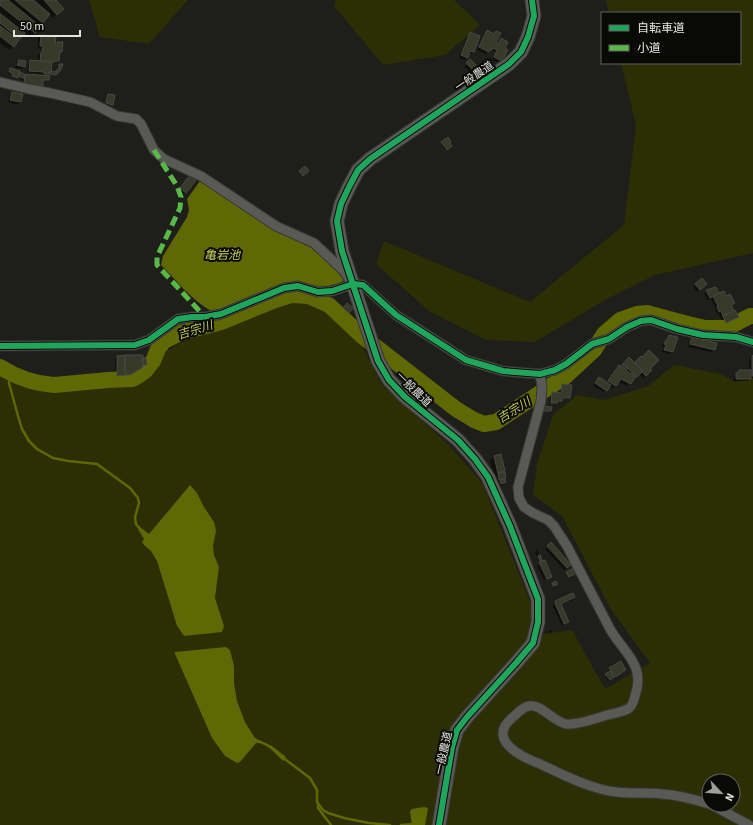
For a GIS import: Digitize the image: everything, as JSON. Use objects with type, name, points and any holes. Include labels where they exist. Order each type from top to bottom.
[{"type":"street","name":"一般農道","points":[[439,825],[452,747],[457,730],[466,717],[533,643],[538,622],[538,599],[510,526],[488,477],[475,459],[458,440],[405,397],[389,380],[378,361],[342,251],[338,221],[341,204],[348,187],[358,170],[370,159],[509,64],[521,52],[528,37],[534,16],[532,0]]},
{"type":"street","points":[[0,82],[90,102],[117,116],[136,119],[141,124],[154,150],[164,159],[201,176],[276,226],[314,243],[343,270],[353,284]]},
{"type":"street","points":[[0,346],[135,345],[149,340],[178,319],[221,314],[284,288],[298,286],[318,292],[332,291],[353,284],[363,285],[396,315],[466,360],[502,371],[540,374],[555,370],[566,364],[592,344],[609,339],[641,320],[651,320],[677,329],[703,335],[736,337],[753,342]]},
{"type":"street","points":[[540,374],[542,400],[518,487],[519,498],[524,507],[548,520],[554,526],[567,546],[610,629],[628,653],[635,666],[638,676],[638,688],[633,703],[628,709],[572,724],[565,724],[558,721],[536,706],[530,705],[524,707],[507,722],[503,730],[504,739],[509,747],[525,758],[596,788],[616,792],[661,794],[691,798],[701,801]]},
{"type":"street","points":[[727,813],[749,825]]},
{"type":"shaded area","points":[[89,0],[188,0],[149,44],[100,37]]},
{"type":"shaded area","points":[[336,0],[454,0],[480,25],[445,55],[383,65],[334,6]]},
{"type":"shaded area","points":[[606,0],[753,0],[753,253],[655,275],[605,300],[535,342],[486,340],[429,311],[376,264],[384,241],[530,302],[624,225],[636,125],[621,64],[741,64],[741,12],[609,12]]},
{"type":"shaded area","points":[[287,303],[307,304],[325,311],[362,346],[382,385],[448,444],[483,484],[543,634],[572,630],[605,689],[650,663],[610,608],[562,516],[533,495],[537,464],[553,415],[577,395],[604,400],[648,386],[674,365],[721,374],[734,382],[753,378],[753,825],[0,825],[0,372],[16,381],[45,391],[137,384],[151,374],[167,351],[182,342],[225,328]],"holes":[[[190,485],[197,493],[216,531],[213,545],[214,555],[219,567],[215,598],[224,626],[184,636],[177,626],[157,561],[151,551],[142,542],[144,539],[140,526],[149,534]],[[226,647],[234,666],[234,683],[237,701],[245,722],[255,738],[272,746],[283,761],[271,749],[263,744],[256,743],[239,762],[225,756],[212,738],[175,653]]]},
{"type":"water","name":"亀岩池","points":[[200,181],[265,223],[312,248],[344,275],[344,280],[340,283],[317,287],[287,283],[213,312],[205,307],[192,297],[161,265],[163,256],[187,217],[189,210],[187,199]]},
{"type":"water","points":[[190,485],[197,493],[214,522],[216,531],[213,546],[214,555],[219,567],[215,598],[224,626],[222,632],[184,636],[177,626],[157,561],[151,551],[142,542],[144,539],[138,529],[139,526],[149,534]]},
{"type":"water","points":[[226,647],[230,650],[234,666],[234,683],[237,701],[245,722],[255,738],[272,746],[286,757],[283,761],[267,746],[256,743],[240,762],[237,763],[225,756],[212,738],[175,652]]},
{"type":"water","points":[[424,807],[428,808],[425,825],[412,825],[410,811],[412,809]]},
{"type":"building","points":[[0,0],[8,0],[41,27],[35,33],[0,5]]},
{"type":"building","points":[[15,0],[33,0],[50,14],[43,23]]},
{"type":"building","points":[[44,0],[56,0],[64,9],[57,15]]},
{"type":"building","points":[[0,14],[25,33],[20,39],[0,23]]},
{"type":"building","points":[[0,26],[19,40],[14,47],[0,36]]},
{"type":"building","points":[[487,30],[494,34],[496,31],[501,33],[496,42],[498,44],[501,38],[508,42],[505,48],[508,50],[502,61],[494,57],[497,50],[493,48],[492,50],[490,49],[489,52],[479,47]]},
{"type":"building","points":[[470,32],[480,36],[474,52],[470,51],[468,58],[461,55]]},
{"type":"building","points":[[41,35],[56,36],[55,45],[57,45],[57,42],[63,42],[59,61],[40,61],[43,46],[40,46]]},
{"type":"building","points":[[470,59],[482,71],[478,78],[472,73],[474,71],[466,63]]},
{"type":"building","points":[[19,60],[26,61],[25,67],[17,65]]},
{"type":"building","points":[[30,60],[52,62],[51,72],[49,72],[49,74],[44,74],[44,72],[29,71]]},
{"type":"building","points":[[59,64],[63,64],[61,70],[56,75],[49,74],[49,72],[55,72],[59,68]]},
{"type":"building","points":[[10,68],[20,71],[18,78],[12,76],[13,74],[9,72]]},
{"type":"building","points":[[20,72],[26,75],[25,79],[19,76]]},
{"type":"building","points":[[25,75],[50,76],[49,80],[43,80],[43,86],[24,84]]},
{"type":"building","points":[[12,92],[23,94],[21,102],[10,100]]},
{"type":"building","points":[[108,94],[115,95],[113,105],[106,103]]},
{"type":"building","points":[[448,137],[452,146],[447,150],[441,142]]},
{"type":"building","points":[[305,166],[309,171],[303,176],[299,171]]},
{"type":"building","points":[[190,175],[196,180],[186,193],[180,188]]},
{"type":"building","points":[[702,278],[707,284],[700,290],[695,284]]},
{"type":"building","points":[[716,287],[719,293],[710,298],[706,290]]},
{"type":"building","points":[[724,291],[726,296],[730,294],[735,303],[731,305],[734,311],[723,316],[721,311],[719,312],[713,296]]},
{"type":"building","points":[[347,303],[353,308],[349,313],[343,308]]},
{"type":"building","points":[[735,310],[739,317],[726,323],[723,316]]},
{"type":"building","points":[[669,335],[678,337],[673,352],[664,350],[666,345],[664,344]]},
{"type":"building","points":[[692,337],[717,343],[715,350],[690,344]]},
{"type":"building","points":[[649,350],[659,360],[650,369],[652,370],[646,376],[634,363]]},
{"type":"building","points":[[125,355],[126,375],[117,376],[117,356]]},
{"type":"building","points":[[125,355],[143,355],[143,367],[130,375],[126,375]]},
{"type":"building","points":[[753,355],[753,376],[752,376],[752,357]]},
{"type":"building","points":[[629,357],[643,371],[637,377],[622,365]]},
{"type":"building","points":[[143,358],[146,358],[147,365],[143,365]]},
{"type":"building","points":[[619,365],[627,370],[626,371],[636,376],[631,384],[621,379],[616,386],[608,381]]},
{"type":"building","points":[[739,370],[751,370],[751,379],[736,379],[736,373],[739,372]]},
{"type":"building","points":[[599,377],[611,385],[607,391],[595,383]]},
{"type":"building","points":[[562,384],[572,385],[570,398],[562,398],[562,401],[551,403],[552,392],[561,393]]},
{"type":"building","points":[[544,406],[552,407],[551,411],[543,411]]},
{"type":"building","points":[[501,454],[505,471],[498,473],[494,456]]},
{"type":"building","points":[[505,472],[506,478],[499,480],[498,473]]},
{"type":"building","points":[[505,479],[506,482],[501,484],[500,480]]},
{"type":"building","points":[[551,542],[571,565],[567,568],[547,546]]},
{"type":"building","points":[[540,555],[542,560],[540,561],[538,556]]},
{"type":"building","points":[[545,560],[552,577],[547,579],[539,562]]},
{"type":"building","points":[[574,568],[577,573],[569,577],[566,572]]},
{"type":"building","points":[[556,581],[558,584],[553,586],[552,583]]},
{"type":"building","points":[[573,593],[575,597],[561,604],[569,622],[564,624],[555,601]]},
{"type":"building","points":[[621,661],[626,670],[615,677],[609,668]]},
{"type":"building","points":[[610,671],[614,677],[610,680],[605,674]]},
{"type":"waterway","name":"吉宗川","points":[[0,367],[26,379],[54,385],[132,379],[145,371],[153,361],[158,349],[164,341],[180,333],[221,322],[291,295],[308,296],[329,305],[362,336],[456,409],[484,424],[496,422],[566,376],[594,350],[604,334],[620,320],[637,314],[647,313],[705,328],[727,328],[750,316],[753,316]]},
{"type":"waterway","points":[[10,373],[9,383],[18,416],[22,429],[29,441],[37,449],[53,458],[97,464],[130,488],[138,498],[139,503],[135,517],[136,524],[140,529]]},
{"type":"waterway","points":[[282,757],[310,778],[317,790],[317,802],[323,810],[344,818],[390,825]]},
{"type":"waterway","points":[[318,804],[318,808],[331,825]]},
{"type":"waterway","points":[[401,825],[415,824]]},
{"type":"marked path","points":[[154,150],[177,186],[181,197],[180,208],[157,257],[157,265],[205,317]]},
{"type":"cycle path","points":[[439,825],[452,747],[457,730],[533,643],[538,622],[538,599],[510,526],[488,477],[475,459],[458,440],[405,397],[389,380],[378,361],[342,251],[337,221],[341,204],[358,170],[370,159],[509,64],[521,52],[528,37],[534,16],[532,0]]},
{"type":"cycle path","points":[[0,346],[135,345],[149,340],[178,319],[221,314],[284,288],[298,286],[318,292],[332,291],[353,284],[363,285],[396,315],[466,360],[503,371],[540,374],[555,370],[566,364],[592,344],[609,339],[627,327],[641,321],[651,320],[677,329],[703,335],[736,337],[753,342]]}]
